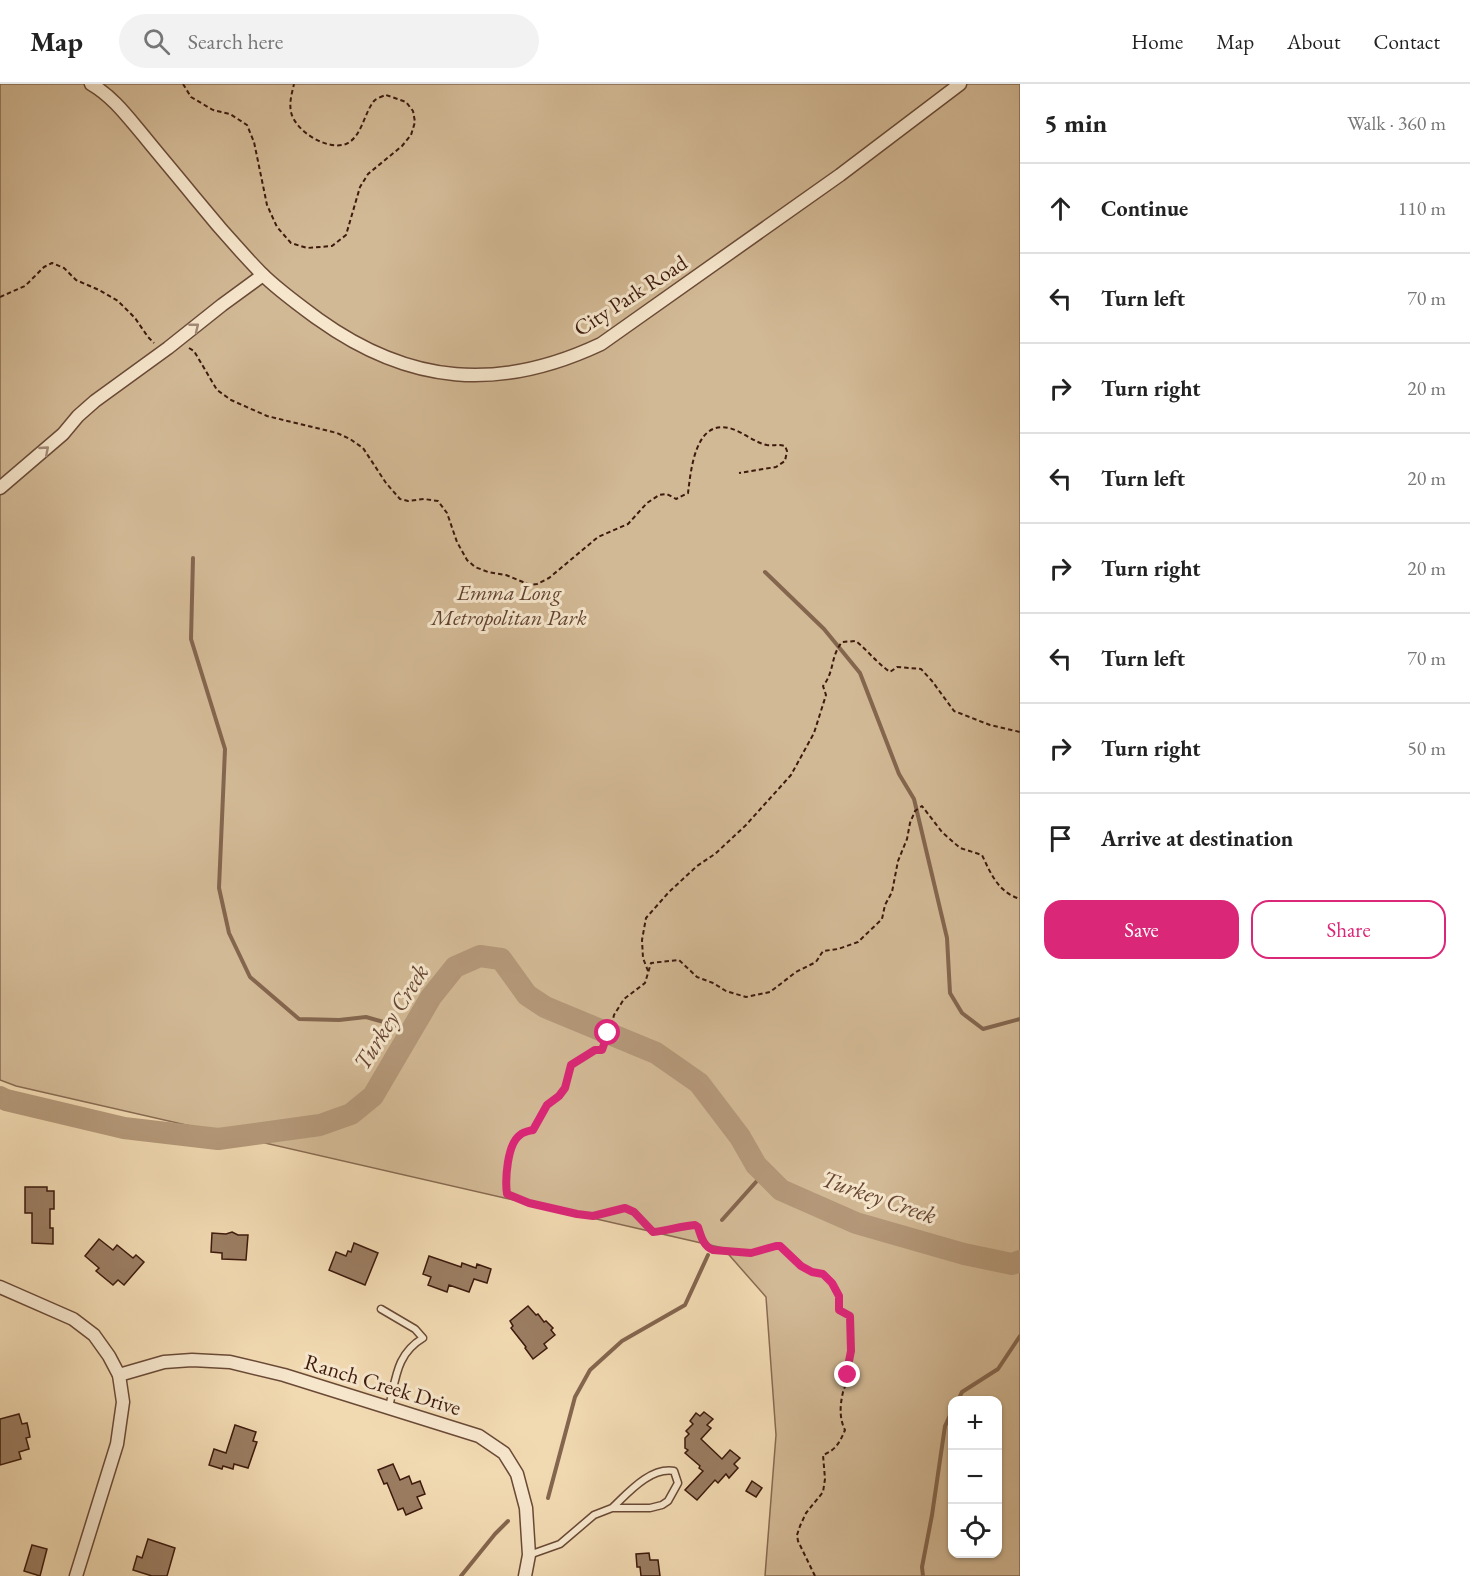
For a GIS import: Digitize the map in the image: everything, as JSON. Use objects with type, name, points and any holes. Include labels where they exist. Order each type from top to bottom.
[{"type":"street","name":"City Park Road","points":[[91,84],[122,111],[215,223],[263,275],[303,309],[371,351],[405,365],[443,374],[479,376],[506,374],[551,364],[575,356],[609,338],[831,181],[960,84]]},
{"type":"street","points":[[0,488],[63,434],[95,401],[263,275]]},
{"type":"street","points":[[0,1287],[73,1319],[94,1335],[109,1356],[118,1375],[123,1402],[117,1444],[76,1576]]},
{"type":"street","name":"Ranch Creek Drive","points":[[118,1375],[164,1362],[192,1360],[231,1362],[389,1407],[479,1436],[504,1453],[517,1473],[526,1508],[529,1555],[525,1576]]},
{"type":"lane","points":[[381,1309],[415,1329],[423,1338],[405,1353],[398,1368],[389,1407]]},
{"type":"lane","points":[[529,1555],[560,1544],[594,1515],[612,1508],[651,1508],[669,1501],[678,1483],[674,1471],[665,1469],[643,1479],[612,1508]]},
{"type":"path","points":[[183,84],[191,97],[213,110],[230,114],[247,125],[254,142],[267,205],[276,227],[291,243],[307,248],[332,246],[346,235],[360,187],[368,174],[402,146],[411,135],[415,122],[413,111],[406,102],[386,95],[375,100],[355,137],[348,143],[328,145],[298,127],[291,113],[294,84]]},
{"type":"path","points":[[0,297],[25,286],[44,267],[52,263],[64,268],[76,280],[118,301],[155,344],[168,348],[189,348],[194,351],[217,390],[231,400],[267,416],[337,433],[350,439],[363,448],[386,483],[400,499],[438,501],[447,513],[467,560],[475,567],[506,575],[530,585],[549,578],[598,537],[628,524],[647,503],[659,495],[667,494],[676,499],[688,493],[696,451],[702,437],[715,428],[728,427],[766,445],[785,446],[787,451],[785,461],[776,467],[739,473]]},
{"type":"path","points":[[648,972],[643,958],[642,940],[646,918],[669,892],[746,825],[791,775],[814,733],[826,695],[823,686],[829,678],[836,650],[842,642],[856,641],[865,648],[875,662],[890,672],[897,667],[921,669],[954,711],[990,726],[1020,732]]},
{"type":"path","points":[[815,1576],[797,1535],[806,1513],[823,1492],[824,1455],[832,1451],[841,1441],[846,1430],[841,1421],[841,1409],[851,1351],[850,1316],[839,1310],[839,1296],[832,1283],[823,1274],[812,1272],[801,1266],[780,1246],[751,1253],[713,1250],[704,1243],[695,1225],[653,1232],[634,1212],[625,1208],[593,1216],[529,1203],[507,1194],[507,1162],[516,1139],[520,1134],[533,1130],[547,1105],[565,1088],[571,1065],[595,1050],[602,1050],[614,1015],[624,999],[645,983],[651,963],[679,960],[697,977],[726,991],[746,997],[770,992],[796,972],[816,962],[823,951],[858,942],[882,919],[885,905],[892,892],[898,861],[907,839],[910,823],[915,811],[922,806],[942,832],[960,848],[982,855],[994,880],[1010,896],[1020,899]]},
{"type":"green space","name":"Emma Long Metropolitan Park","points":[[0,84],[1020,84],[1020,1576],[765,1576],[776,1435],[766,1297],[723,1248],[16,1086],[0,1080]]},
{"type":"building","points":[[25,1187],[47,1187],[47,1191],[54,1191],[54,1209],[50,1209],[53,1244],[32,1243],[32,1213],[25,1213]]},
{"type":"building","points":[[232,1232],[238,1235],[248,1235],[246,1260],[222,1259],[222,1253],[211,1252],[212,1233]]},
{"type":"building","points":[[99,1239],[113,1250],[117,1245],[133,1258],[136,1255],[144,1262],[124,1285],[118,1280],[113,1285],[96,1271],[99,1268],[85,1256]]},
{"type":"building","points":[[354,1243],[378,1253],[365,1285],[329,1270],[336,1252],[346,1256],[348,1251],[351,1252]]},
{"type":"building","points":[[429,1256],[461,1267],[462,1263],[476,1268],[477,1264],[491,1269],[487,1283],[474,1279],[469,1292],[449,1285],[447,1292],[428,1285],[431,1277],[423,1274]]},
{"type":"building","points":[[528,1306],[553,1328],[551,1330],[555,1335],[544,1344],[547,1348],[533,1359],[511,1328],[513,1326],[510,1321]]},
{"type":"building","points":[[704,1412],[713,1419],[707,1425],[711,1428],[701,1439],[722,1459],[730,1450],[740,1458],[734,1464],[738,1468],[729,1478],[726,1474],[718,1483],[715,1480],[697,1500],[685,1490],[703,1471],[685,1453],[688,1450],[685,1448],[685,1438],[689,1434],[686,1431],[693,1424],[690,1421],[696,1413],[700,1416]]},
{"type":"building","points":[[19,1414],[22,1424],[27,1423],[30,1437],[26,1438],[29,1449],[19,1452],[21,1459],[0,1465],[0,1419]]},
{"type":"building","points":[[235,1425],[256,1432],[253,1441],[257,1442],[248,1468],[234,1464],[233,1469],[223,1466],[222,1469],[209,1465],[214,1449],[226,1453]]},
{"type":"building","points":[[393,1464],[400,1480],[409,1476],[412,1484],[420,1481],[425,1494],[417,1497],[422,1508],[406,1515],[403,1508],[398,1510],[387,1483],[384,1484],[378,1470]]},
{"type":"building","points":[[752,1481],[762,1488],[756,1497],[746,1491]]},
{"type":"building","points":[[148,1539],[175,1548],[167,1576],[152,1576],[133,1570],[137,1556],[142,1558]]},
{"type":"building","points":[[32,1545],[47,1549],[40,1576],[24,1571]]},
{"type":"building","points":[[649,1553],[650,1560],[658,1560],[660,1576],[641,1576],[640,1567],[637,1567],[636,1554]]},
{"type":"waterway","points":[[193,558],[191,639],[225,749],[219,888],[229,933],[250,977],[299,1019],[339,1020],[366,1017],[412,1030]]},
{"type":"waterway","points":[[765,572],[824,629],[860,673],[899,774],[914,799],[947,938],[950,993],[962,1013],[983,1029],[1020,1019]]},
{"type":"waterway","name":"Turkey Creek","points":[[0,1097],[124,1128],[218,1139],[320,1125],[351,1114],[373,1096],[431,997],[455,967],[480,956],[501,959],[527,995],[545,1007],[656,1053],[699,1083],[740,1137],[756,1165],[781,1190],[856,1223],[964,1254],[1012,1264],[1020,1261]]},
{"type":"waterway","points":[[722,1220],[764,1173]]},
{"type":"waterway","points":[[548,1498],[575,1397],[590,1370],[622,1341],[685,1305],[708,1255]]},
{"type":"waterway","points":[[960,1396],[962,1392],[998,1369],[1020,1336]]},
{"type":"waterway","points":[[923,1576],[922,1567],[945,1426],[948,1420]]},
{"type":"waterway","points":[[461,1576],[508,1521]]},
{"type":"route","points":[[608,1033],[602,1050],[595,1050],[571,1065],[565,1088],[547,1105],[533,1130],[520,1134],[516,1139],[507,1162],[507,1194],[529,1203],[593,1216],[625,1208],[634,1212],[653,1232],[695,1225],[704,1243],[713,1250],[751,1253],[780,1246],[801,1266],[812,1272],[823,1274],[832,1283],[839,1296],[839,1310],[850,1316],[851,1351],[848,1375]]}]
